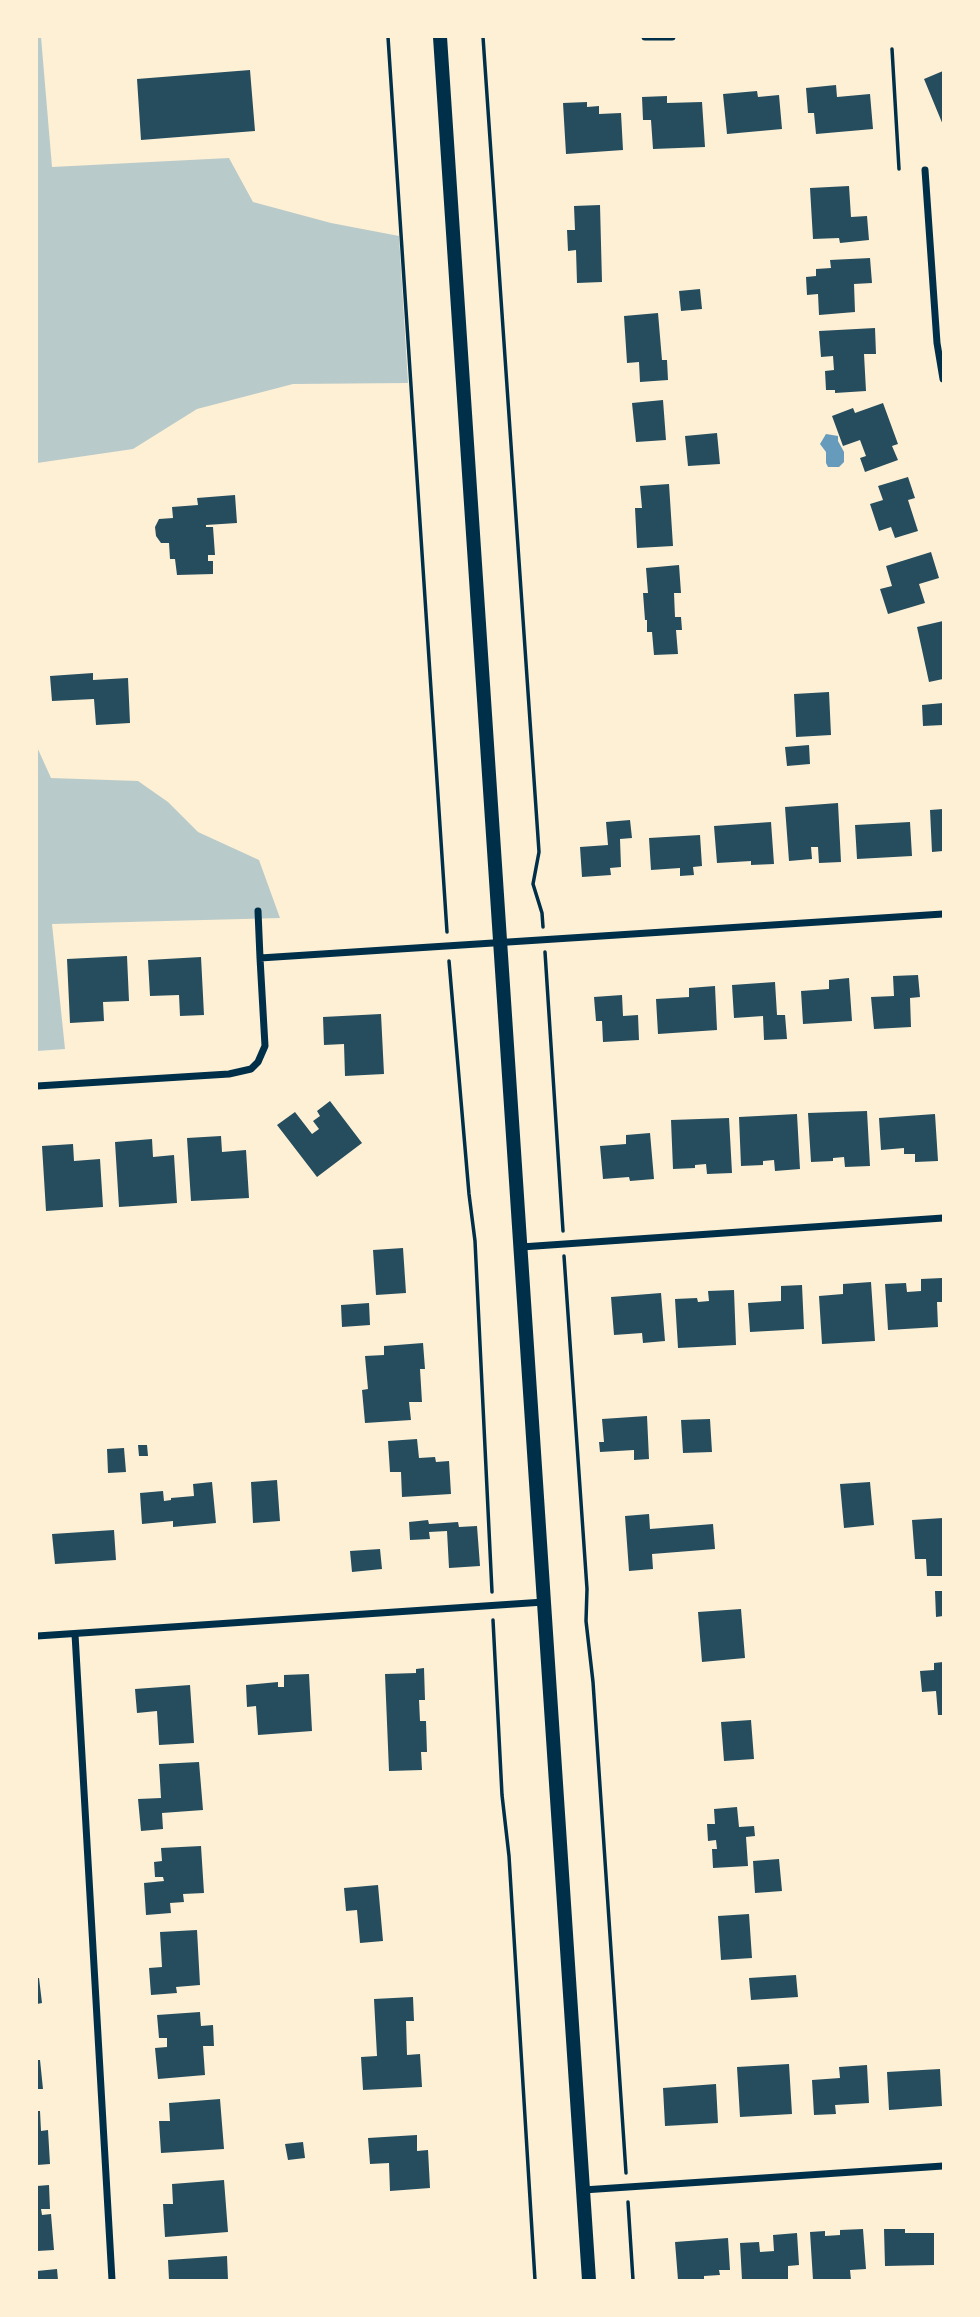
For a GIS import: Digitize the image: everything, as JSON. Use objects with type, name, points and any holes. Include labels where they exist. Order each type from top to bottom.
[{"type":"main road","points":[[440,37],[589,2280]]},
{"type":"street","points":[[645,37],[672,37]]},
{"type":"street","points":[[925,170],[939,317],[938,354],[943,379]]},
{"type":"street","points":[[37,1086],[229,1074],[251,1069],[258,1062],[265,1046],[258,911]]},
{"type":"street","points":[[260,958],[943,914]]},
{"type":"street","points":[[520,1247],[943,1218]]},
{"type":"street","points":[[37,1636],[544,1602]]},
{"type":"street","points":[[75,1633],[112,2280]]},
{"type":"street","points":[[583,2190],[943,2166]]},
{"type":"path","points":[[388,37],[447,931]]},
{"type":"path","points":[[484,37],[539,852],[533,884],[543,919]]},
{"type":"path","points":[[892,49],[899,169]]},
{"type":"path","points":[[545,960],[562,1220]]},
{"type":"path","points":[[449,963],[468,1194],[475,1241],[492,1588]]},
{"type":"path","points":[[565,1264],[587,1589],[586,1621],[593,1682],[625,2165]]},
{"type":"path","points":[[493,1620],[502,1795],[509,1856],[536,2280]]},
{"type":"path","points":[[628,2208],[633,2280]]},
{"type":"shaded area","points":[[37,37],[41,37],[52,167],[229,158],[253,202],[331,223],[399,236],[408,383],[293,384],[197,409],[133,449],[37,463]]},
{"type":"shaded area","points":[[37,747],[51,778],[138,781],[168,802],[198,832],[259,860],[280,918],[52,924],[65,1049],[37,1051]]},
{"type":"water","points":[[826,434],[838,436],[844,452],[844,462],[839,467],[828,467],[826,463],[826,452],[820,444]]},
{"type":"building","points":[[250,70],[255,131],[141,140],[137,79]]},
{"type":"building","points":[[943,71],[943,125],[924,79]]},
{"type":"building","points":[[836,85],[837,97],[870,94],[873,129],[816,134],[814,113],[808,113],[806,88]]},
{"type":"building","points":[[757,91],[758,97],[779,95],[782,129],[727,134],[723,94]]},
{"type":"building","points":[[667,96],[667,103],[702,102],[705,147],[653,149],[651,120],[643,120],[642,97]]},
{"type":"building","points":[[587,102],[587,107],[599,106],[599,114],[621,113],[623,150],[566,154],[563,103]]},
{"type":"building","points":[[849,186],[851,217],[867,216],[869,240],[840,243],[839,238],[813,239],[810,188]]},
{"type":"building","points":[[600,205],[602,282],[577,283],[576,250],[568,251],[567,230],[575,230],[574,206]]},
{"type":"building","points":[[870,258],[872,283],[854,284],[855,312],[819,315],[818,294],[807,295],[806,277],[816,276],[816,269],[831,268],[830,260]]},
{"type":"building","points":[[700,289],[702,309],[681,311],[679,291]]},
{"type":"building","points":[[658,313],[662,360],[667,360],[668,380],[640,382],[639,362],[627,363],[624,316]]},
{"type":"building","points":[[875,328],[876,354],[864,354],[866,391],[835,393],[835,390],[826,390],[825,371],[834,370],[833,356],[821,357],[819,331]]},
{"type":"building","points":[[663,400],[666,440],[636,442],[632,403]]},
{"type":"building","points":[[883,403],[898,444],[892,446],[898,460],[865,472],[860,458],[866,456],[860,440],[843,446],[832,416],[853,408],[855,413]]},
{"type":"building","points":[[717,433],[720,464],[688,466],[685,436]]},
{"type":"building","points":[[908,477],[915,498],[908,500],[918,531],[895,538],[891,527],[879,531],[870,504],[883,500],[878,486]]},
{"type":"building","points":[[669,484],[673,546],[637,548],[635,508],[642,508],[640,486]]},
{"type":"building","points":[[235,495],[237,523],[206,525],[213,527],[215,555],[208,555],[208,561],[213,561],[213,574],[177,575],[175,559],[170,559],[169,543],[161,543],[156,536],[155,527],[159,519],[173,518],[172,507],[198,505],[197,498]]},
{"type":"building","points":[[931,552],[939,578],[919,584],[925,603],[888,614],[880,589],[892,586],[886,566]]},
{"type":"building","points":[[679,565],[681,593],[674,593],[675,617],[681,617],[682,630],[676,630],[678,654],[654,655],[652,632],[647,632],[645,620],[643,593],[648,593],[646,568]]},
{"type":"building","points":[[943,621],[943,679],[929,682],[917,627]]},
{"type":"building","points":[[93,673],[93,680],[128,678],[130,723],[96,725],[94,699],[52,701],[50,676]]},
{"type":"building","points":[[829,692],[831,735],[796,737],[794,694]]},
{"type":"building","points":[[943,703],[943,725],[923,726],[922,705]]},
{"type":"building","points":[[809,745],[810,764],[787,766],[785,747]]},
{"type":"building","points":[[838,803],[841,862],[819,863],[818,847],[811,847],[812,859],[789,861],[785,807]]},
{"type":"building","points":[[943,809],[943,851],[932,852],[930,810]]},
{"type":"building","points":[[630,820],[632,838],[620,839],[621,867],[610,868],[611,875],[582,877],[580,847],[608,845],[606,822]]},
{"type":"building","points":[[771,822],[774,864],[751,865],[751,861],[717,863],[714,826]]},
{"type":"building","points":[[910,822],[912,856],[857,859],[855,825]]},
{"type":"building","points":[[700,835],[702,866],[693,867],[694,875],[680,876],[680,868],[651,870],[649,838]]},
{"type":"building","points":[[127,956],[129,1001],[103,1002],[104,1021],[70,1023],[67,959]]},
{"type":"building","points":[[201,957],[204,1015],[180,1016],[179,995],[150,996],[148,960]]},
{"type":"building","points":[[918,975],[920,997],[910,998],[911,1027],[874,1029],[871,997],[894,996],[893,976]]},
{"type":"building","points":[[849,978],[852,1021],[803,1024],[801,991],[829,989],[829,980]]},
{"type":"building","points":[[775,982],[777,1015],[785,1015],[787,1039],[764,1040],[763,1016],[734,1018],[732,985]]},
{"type":"building","points":[[715,986],[717,1030],[658,1034],[656,999],[689,997],[689,988]]},
{"type":"building","points":[[622,995],[623,1016],[638,1015],[639,1040],[603,1042],[602,1021],[596,1021],[594,997]]},
{"type":"building","points":[[381,1014],[384,1074],[345,1076],[344,1044],[324,1045],[323,1017]]},
{"type":"building","points":[[330,1101],[362,1143],[317,1177],[277,1125],[295,1112],[312,1134],[319,1129],[313,1121],[320,1116],[317,1111]]},
{"type":"building","points":[[867,1111],[870,1166],[845,1167],[844,1157],[833,1158],[833,1161],[811,1162],[808,1113]]},
{"type":"building","points":[[797,1114],[800,1169],[775,1171],[774,1160],[763,1161],[763,1165],[741,1166],[739,1117]]},
{"type":"building","points":[[935,1114],[938,1161],[915,1162],[915,1154],[904,1154],[904,1148],[881,1150],[879,1118]]},
{"type":"building","points":[[729,1118],[732,1173],[707,1174],[706,1164],[695,1165],[695,1168],[673,1169],[671,1120]]},
{"type":"building","points":[[650,1133],[654,1179],[603,1179],[600,1146],[626,1144],[626,1135]]},
{"type":"building","points":[[221,1136],[222,1152],[246,1150],[249,1198],[191,1201],[187,1138]]},
{"type":"building","points":[[152,1139],[153,1157],[174,1155],[177,1203],[119,1207],[115,1142]]},
{"type":"building","points":[[73,1144],[74,1161],[100,1159],[103,1207],[46,1211],[42,1146]]},
{"type":"building","points":[[403,1248],[406,1293],[376,1295],[373,1250]]},
{"type":"building","points":[[942,1278],[943,1302],[937,1302],[938,1327],[888,1330],[885,1284],[906,1283],[907,1292],[921,1291],[921,1279]]},
{"type":"building","points":[[871,1282],[875,1341],[822,1344],[819,1296],[843,1294],[843,1284]]},
{"type":"building","points":[[802,1285],[804,1329],[750,1332],[748,1303],[781,1301],[781,1286]]},
{"type":"building","points":[[734,1290],[736,1345],[678,1348],[675,1299],[697,1298],[698,1302],[709,1301],[708,1291]]},
{"type":"building","points":[[661,1293],[665,1341],[643,1343],[642,1333],[614,1335],[611,1297]]},
{"type":"building","points":[[369,1303],[370,1325],[342,1327],[341,1305]]},
{"type":"building","points":[[423,1343],[425,1369],[420,1369],[422,1402],[409,1402],[411,1420],[365,1423],[362,1390],[368,1389],[365,1356],[384,1355],[384,1346]]},
{"type":"building","points":[[647,1416],[649,1459],[634,1460],[634,1450],[600,1452],[599,1442],[604,1442],[602,1419]]},
{"type":"building","points":[[710,1419],[712,1452],[683,1453],[681,1420]]},
{"type":"building","points":[[417,1439],[419,1458],[435,1457],[436,1462],[449,1461],[451,1494],[402,1497],[401,1472],[390,1472],[388,1441]]},
{"type":"building","points":[[138,1445],[147,1445],[148,1456],[139,1456]]},
{"type":"building","points":[[124,1448],[126,1472],[108,1473],[107,1449]]},
{"type":"building","points":[[277,1480],[280,1521],[253,1523],[251,1482]]},
{"type":"building","points":[[212,1482],[216,1523],[173,1527],[173,1521],[142,1524],[140,1493],[163,1491],[164,1501],[171,1500],[194,1496],[193,1484]]},
{"type":"building","points":[[870,1482],[874,1525],[844,1528],[840,1484]]},
{"type":"building","points":[[649,1514],[650,1529],[713,1524],[715,1549],[652,1554],[653,1569],[629,1571],[625,1516]]},
{"type":"building","points":[[943,1518],[943,1576],[927,1576],[926,1559],[915,1559],[912,1520]]},
{"type":"building","points":[[428,1520],[429,1524],[458,1522],[459,1527],[477,1526],[480,1566],[449,1568],[447,1531],[429,1532],[430,1539],[410,1540],[409,1522]]},
{"type":"building","points":[[114,1530],[116,1560],[55,1564],[52,1534]]},
{"type":"building","points":[[380,1549],[382,1569],[352,1572],[350,1551]]},
{"type":"building","points":[[935,1591],[943,1591],[943,1616],[936,1617]]},
{"type":"building","points":[[741,1609],[745,1658],[702,1662],[698,1612]]},
{"type":"building","points":[[943,1662],[943,1715],[938,1715],[936,1691],[922,1692],[920,1671],[934,1670],[934,1663]]},
{"type":"building","points":[[424,1668],[425,1700],[419,1700],[420,1721],[426,1721],[427,1752],[421,1752],[422,1770],[389,1771],[385,1674],[416,1673],[416,1669]]},
{"type":"building","points":[[309,1674],[312,1731],[258,1735],[256,1706],[247,1707],[246,1685],[278,1682],[278,1687],[284,1687],[284,1675]]},
{"type":"building","points":[[190,1685],[194,1743],[159,1745],[157,1711],[137,1713],[135,1689]]},
{"type":"building","points":[[751,1720],[754,1759],[724,1761],[721,1722]]},
{"type":"building","points":[[199,1762],[203,1810],[162,1813],[163,1829],[141,1831],[138,1799],[161,1798],[159,1764]]},
{"type":"building","points":[[737,1807],[739,1827],[754,1826],[755,1836],[746,1837],[748,1866],[713,1868],[712,1849],[717,1849],[716,1840],[708,1841],[707,1824],[715,1824],[714,1809]]},
{"type":"building","points":[[201,1846],[204,1893],[183,1894],[184,1902],[170,1903],[171,1913],[146,1915],[144,1883],[164,1881],[163,1877],[155,1877],[154,1862],[162,1861],[161,1848]]},
{"type":"building","points":[[779,1859],[782,1891],[755,1893],[753,1861]]},
{"type":"building","points":[[378,1885],[383,1941],[360,1943],[357,1910],[346,1911],[344,1888]]},
{"type":"building","points":[[749,1914],[752,1958],[721,1960],[718,1916]]},
{"type":"building","points":[[197,1930],[200,1985],[176,1987],[177,1993],[151,1995],[149,1968],[162,1967],[160,1932]]},
{"type":"building","points":[[796,1975],[798,1997],[751,2000],[749,1978]]},
{"type":"building","points":[[37,1978],[42,2003],[37,2004]]},
{"type":"building","points":[[413,1997],[414,2021],[406,2021],[407,2055],[420,2054],[422,2087],[363,2090],[361,2057],[377,2056],[374,1999]]},
{"type":"building","points":[[200,2012],[201,2026],[213,2025],[214,2046],[203,2046],[205,2075],[158,2079],[155,2048],[167,2047],[167,2038],[159,2038],[157,2015]]},
{"type":"building","points":[[37,2060],[40,2060],[43,2089],[37,2089]]},
{"type":"building","points":[[789,2064],[792,2114],[740,2117],[737,2067]]},
{"type":"building","points":[[867,2065],[869,2103],[835,2105],[836,2114],[814,2115],[812,2080],[840,2078],[839,2067]]},
{"type":"building","points":[[940,2069],[942,2106],[889,2110],[887,2072]]},
{"type":"building","points":[[716,2084],[718,2123],[665,2126],[663,2088]]},
{"type":"building","points":[[220,2099],[224,2149],[161,2153],[159,2121],[170,2121],[169,2103]]},
{"type":"building","points":[[37,2111],[40,2111],[41,2131],[48,2130],[50,2164],[37,2165]]},
{"type":"building","points":[[417,2135],[417,2151],[428,2150],[430,2188],[390,2191],[389,2163],[370,2164],[368,2138]]},
{"type":"building","points":[[303,2142],[305,2158],[288,2160],[285,2144]]},
{"type":"building","points":[[224,2180],[228,2232],[165,2237],[163,2204],[173,2204],[172,2184]]},
{"type":"building","points":[[49,2185],[50,2209],[41,2209],[42,2215],[51,2214],[54,2250],[37,2251],[37,2186]]},
{"type":"building","points":[[863,2229],[866,2269],[850,2270],[851,2280],[813,2280],[810,2232],[825,2231],[825,2236],[840,2235],[840,2230]]},
{"type":"building","points":[[884,2229],[905,2229],[905,2233],[934,2233],[934,2265],[885,2266]]},
{"type":"building","points":[[797,2233],[799,2265],[788,2266],[788,2280],[742,2280],[740,2243],[759,2242],[760,2252],[774,2251],[773,2235]]},
{"type":"building","points":[[728,2238],[730,2270],[719,2270],[720,2275],[704,2276],[704,2280],[678,2280],[675,2242]]},
{"type":"building","points":[[227,2256],[228,2280],[169,2280],[168,2260]]},
{"type":"building","points":[[57,2269],[58,2280],[37,2280],[37,2271]]}]
